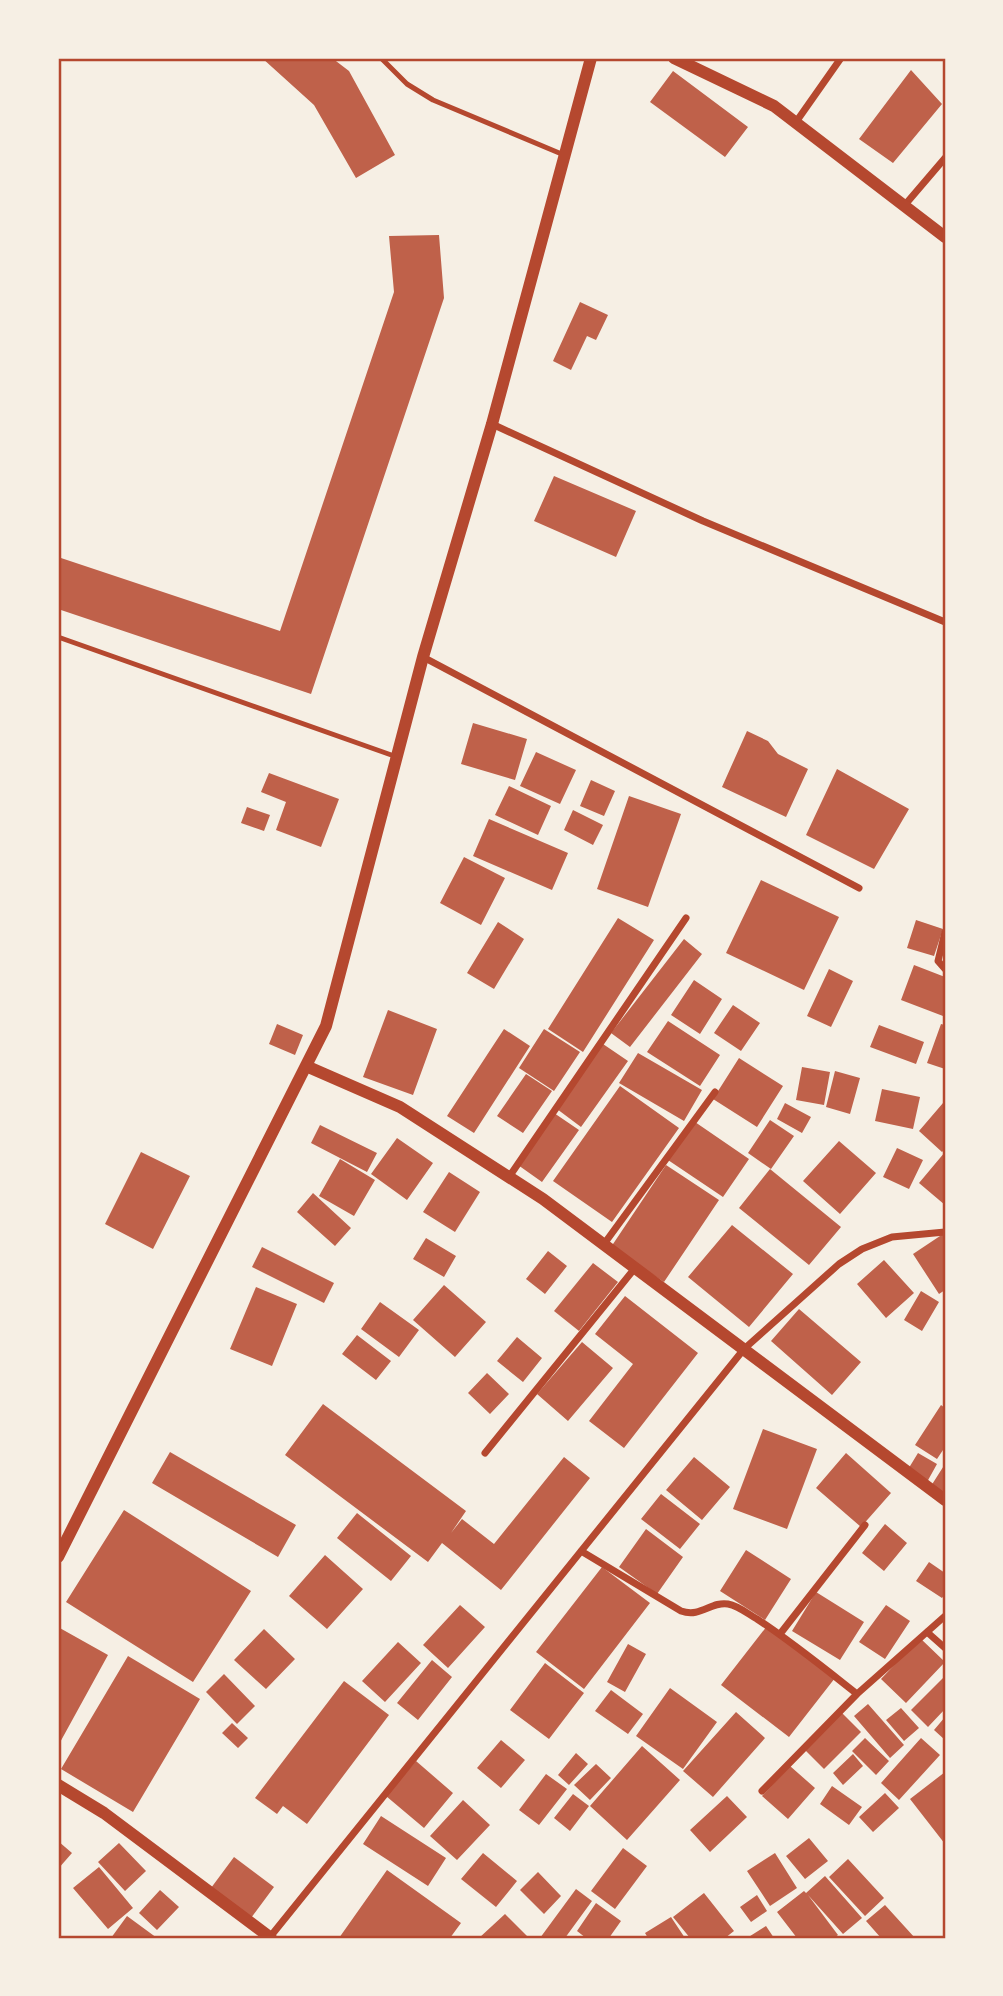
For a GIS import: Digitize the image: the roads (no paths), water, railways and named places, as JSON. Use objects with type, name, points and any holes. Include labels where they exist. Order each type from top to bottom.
[{"type":"street","points":[[58,1557],[326,1026],[423,657],[492,424],[591,58]]},
{"type":"street","points":[[674,58],[774,106],[945,237]]},
{"type":"street","points":[[796,122],[841,58]]},
{"type":"street","points":[[904,206],[945,158]]},
{"type":"street","points":[[492,424],[703,521],[945,622]]},
{"type":"street","points":[[423,657],[859,888]]},
{"type":"street","points":[[509,1177],[686,918]]},
{"type":"street","points":[[945,932],[938,961],[945,970]]},
{"type":"street","points":[[306,1066],[400,1107],[543,1199],[945,1500]]},
{"type":"street","points":[[604,1244],[716,1092]]},
{"type":"street","points":[[58,1785],[104,1813],[270,1938],[744,1349],[839,1264],[862,1249],[892,1237],[945,1232]]},
{"type":"street","points":[[485,1453],[635,1268]]},
{"type":"street","points":[[780,1634],[865,1525]]},
{"type":"street","points":[[581,1551],[681,1611],[690,1614],[724,1603],[731,1605],[780,1634],[858,1693]]},
{"type":"street","points":[[762,1791],[858,1693],[945,1616]]},
{"type":"street","points":[[928,1632],[945,1648]]},
{"type":"lane","points":[[381,58],[407,84],[433,100],[564,155]]},
{"type":"lane","points":[[58,637],[397,757]]}]
